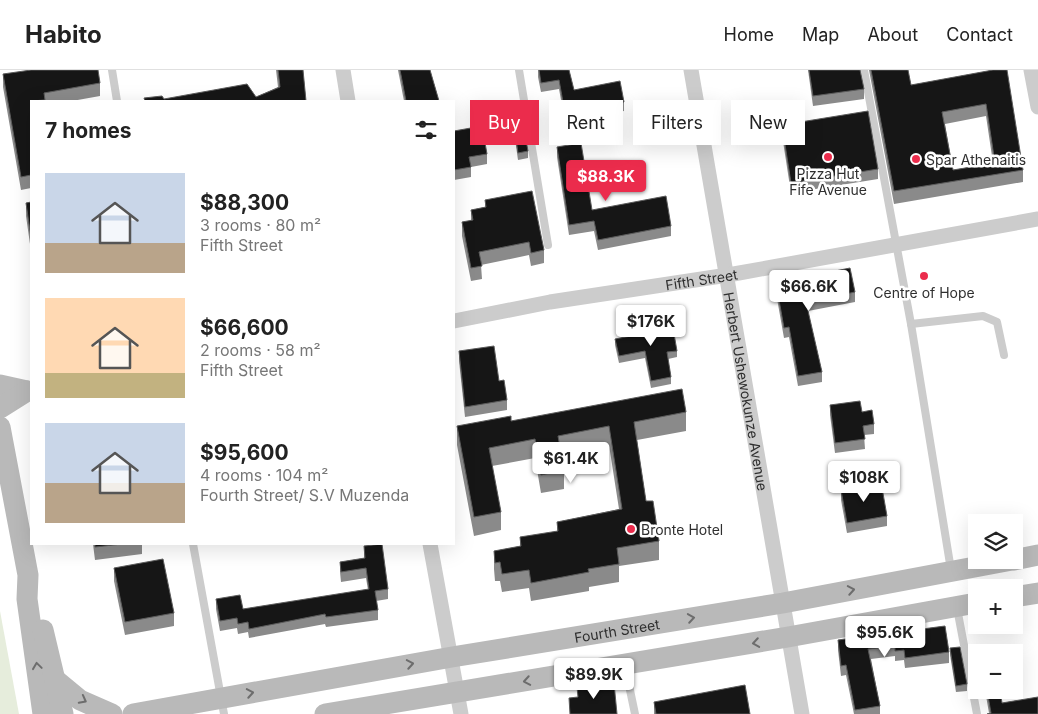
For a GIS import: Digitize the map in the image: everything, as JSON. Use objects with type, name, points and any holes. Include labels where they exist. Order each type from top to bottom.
[{"type":"main road","points":[[0,385],[29,390]]},
{"type":"main road","points":[[0,408],[29,390]]},
{"type":"main road","points":[[0,427],[28,575],[57,681],[63,714]]},
{"type":"main road","name":"Fourth Street","points":[[1023,558],[1038,555]]},
{"type":"main road","name":"Fourth Street","points":[[133,714],[222,706],[452,657],[783,602],[968,569]]},
{"type":"main road","points":[[28,575],[27,599],[44,714]]},
{"type":"main road","points":[[1023,596],[1038,593]]},
{"type":"main road","points":[[325,714],[788,637],[967,604]]},
{"type":"main road","points":[[57,681],[80,700],[112,714]]},
{"type":"street","points":[[343,70],[348,100]]},
{"type":"street","name":"Herbert Ushewokunze Avenue","points":[[691,70],[728,275],[802,714]]},
{"type":"street","points":[[1031,70],[1038,107]]},
{"type":"street","name":"Fifth Street","points":[[455,322],[550,302],[728,275],[1038,219]]},
{"type":"street","points":[[430,545],[461,714]]},
{"type":"lane","points":[[112,70],[117,100]]},
{"type":"lane","points":[[520,70],[548,245]]},
{"type":"lane","points":[[864,70],[910,324],[951,572]]},
{"type":"lane","points":[[910,324],[983,316],[997,322],[1004,354]]},
{"type":"lane","points":[[193,545],[222,706]]},
{"type":"lane","points":[[967,604],[977,714]]},
{"type":"lane","points":[[625,664],[634,714]]},
{"type":"green space","points":[[0,611],[19,714],[0,714]]},
{"type":"building","points":[[31,70],[98,70],[100,83],[44,93],[45,100],[30,100],[30,175],[21,177],[3,74]]},
{"type":"building","points":[[278,70],[303,70],[306,100],[145,100],[144,98],[162,96],[164,99],[247,84],[256,97],[280,87]]},
{"type":"building","points":[[400,70],[430,70],[439,100],[406,100]]},
{"type":"building","points":[[539,70],[569,70],[574,90],[620,81],[624,102],[623,100],[563,100],[559,80],[541,83]]},
{"type":"building","points":[[809,70],[860,70],[864,89],[813,96]]},
{"type":"building","name":"Spar Athenaitis","points":[[871,70],[908,70],[911,85],[993,70],[1007,70],[1023,170],[894,191]],"holes":[[[986,104],[995,163],[953,170],[942,112]]]},
{"type":"building","name":"Pizza Hut Fife Avenue","points":[[868,111],[878,169],[791,183],[785,145],[805,145],[805,121]]},
{"type":"building","points":[[470,128],[470,145],[485,145],[487,154],[469,157],[471,167],[455,170],[455,131]]},
{"type":"building","points":[[517,145],[527,145],[528,151],[518,153]]},
{"type":"building","points":[[581,145],[592,210],[666,196],[671,226],[598,240],[594,221],[569,225],[557,147]]},
{"type":"building","points":[[532,191],[544,250],[531,253],[529,242],[479,252],[482,266],[471,268],[462,222],[473,220],[471,210],[486,207],[485,200]]},
{"type":"building","points":[[30,202],[30,231],[26,203]]},
{"type":"building","points":[[850,268],[855,292],[806,302],[822,372],[798,376],[789,327],[784,328],[776,283]]},
{"type":"building","points":[[662,319],[664,330],[673,328],[677,351],[667,352],[671,377],[651,381],[645,351],[619,356],[615,339],[642,334],[640,323]]},
{"type":"building","points":[[494,346],[499,381],[504,380],[507,400],[465,407],[459,351]]},
{"type":"building","points":[[682,389],[686,412],[634,422],[646,501],[653,501],[659,541],[617,548],[619,564],[588,569],[589,572],[531,583],[529,570],[502,574],[500,562],[495,563],[494,551],[521,546],[520,537],[558,531],[557,522],[622,509],[609,426],[558,436],[564,470],[541,475],[535,439],[489,448],[501,512],[474,517],[457,426],[511,416],[511,421]]},
{"type":"building","points":[[860,401],[862,412],[872,410],[874,424],[863,426],[865,439],[835,443],[830,405]]},
{"type":"building","points":[[881,482],[887,516],[847,523],[841,490]]},
{"type":"building","points":[[95,545],[113,545],[95,547]]},
{"type":"building","points":[[382,545],[388,589],[375,591],[378,610],[326,617],[325,614],[249,629],[248,622],[238,624],[237,618],[220,621],[216,599],[240,595],[243,609],[369,589],[366,568],[341,572],[340,562],[365,558],[364,546]]},
{"type":"building","points":[[163,559],[174,613],[125,622],[114,568]]},
{"type":"building","points":[[945,626],[949,652],[905,658],[904,650],[895,651],[895,646],[868,649],[880,706],[855,710],[846,665],[841,666],[838,640]]},
{"type":"building","points":[[960,647],[967,684],[956,686],[950,648]]},
{"type":"building","points":[[614,683],[617,714],[570,714],[569,698],[578,697],[577,687]]},
{"type":"building","points":[[745,685],[750,714],[656,714],[654,702]]},
{"type":"building","points":[[1038,697],[1038,714],[987,714],[991,713],[989,699],[1001,699],[1002,703]]},
{"type":"place","name":"Pizza Hut Fife Avenue","points":[[828,157]]},
{"type":"place","name":"Spar Athenaitis","points":[[916,159]]},
{"type":"place","name":"Centre of Hope","points":[[924,276]]},
{"type":"place","name":"Bronte Hotel","points":[[631,529]]}]
